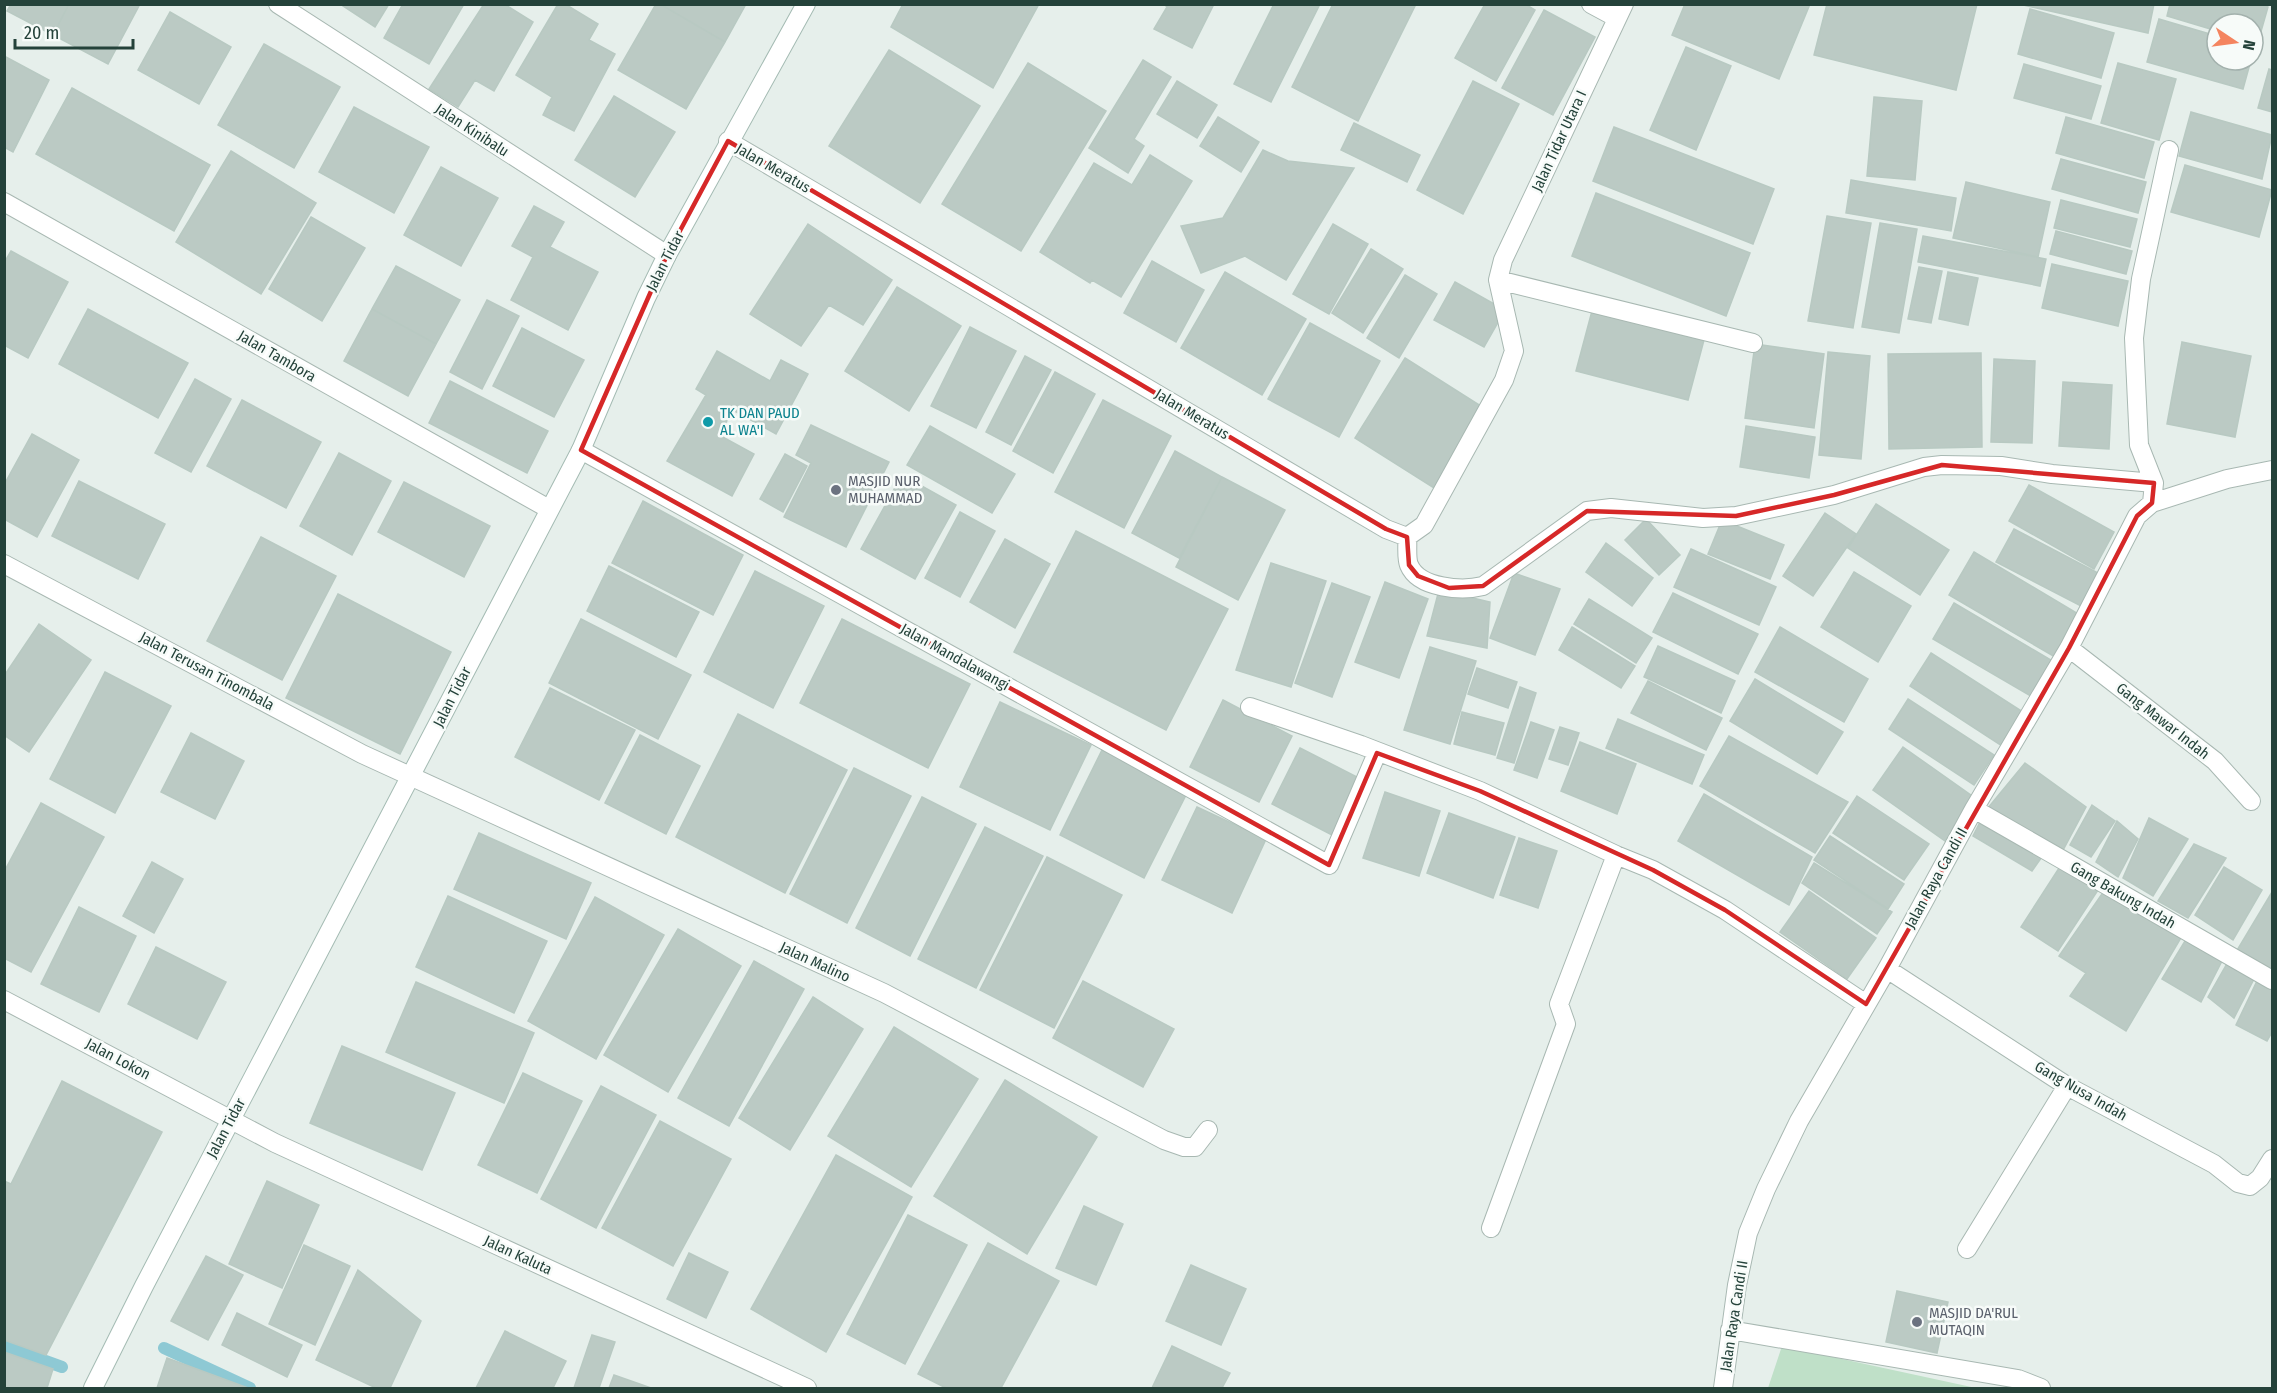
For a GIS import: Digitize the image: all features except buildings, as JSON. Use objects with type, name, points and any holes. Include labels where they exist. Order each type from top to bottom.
[{"type":"street","name":"Jalan Kinibalu","points":[[278,4],[667,255]]},
{"type":"street","name":"Jalan Tidar","points":[[93,1389],[144,1286],[581,450],[645,297],[728,141],[806,4]]},
{"type":"street","points":[[1591,4],[1621,11]]},
{"type":"street","name":"Jalan Tidar Utara I","points":[[1498,280],[1503,260],[1621,11]]},
{"type":"street","name":"Jalan Meratus","points":[[728,141],[1386,529],[1407,537]]},
{"type":"street","points":[[2152,503],[2154,483],[2139,445],[2134,338],[2141,279],[2169,150]]},
{"type":"street","name":"Jalan Tambora","points":[[4,202],[549,509]]},
{"type":"street","points":[[1753,343],[1498,280],[1514,351],[1504,380],[1424,525],[1407,537],[1409,566],[1418,576],[1430,583],[1449,588],[1473,588],[1483,586],[1587,511],[1611,508],[1703,518],[1736,516],[1834,495],[1924,467],[2001,466],[2052,474],[2154,483]]},
{"type":"street","name":"Jalan Mandalawangi","points":[[581,450],[1329,865],[1377,753]]},
{"type":"street","name":"Jalan Raya Candi II","points":[[1723,1389],[1737,1285],[1748,1233],[1799,1121],[1887,969],[1974,809],[2069,648],[2136,516],[2152,503],[2227,479],[2272,470]]},
{"type":"street","name":"Jalan Terusan Tinombala","points":[[4,564],[362,754],[411,776]]},
{"type":"street","name":"Gang Mawar Indah","points":[[2069,648],[2215,761],[2251,801]]},
{"type":"street","points":[[1250,707],[1361,745],[1480,791],[1653,870],[1725,910],[1866,1004]]},
{"type":"street","name":"Jalan Malino","points":[[411,776],[884,993],[1164,1140],[1184,1147],[1194,1147],[1208,1130]]},
{"type":"street","name":"Gang Bakung Indah","points":[[1974,809],[2272,980]]},
{"type":"street","points":[[1491,1228],[1566,1024],[1559,1004],[1616,855]]},
{"type":"street","name":"Gang Nusa Indah","points":[[1887,969],[2067,1086],[2214,1164],[2238,1183],[2250,1186],[2260,1178],[2272,1159]]},
{"type":"street","name":"Jalan Lokon","points":[[4,1000],[231,1120]]},
{"type":"street","points":[[1967,1249],[2067,1086]]},
{"type":"street","name":"Jalan Kaluta","points":[[231,1120],[285,1148],[807,1389]]},
{"type":"street","points":[[1730,1330],[2018,1380],[2041,1389]]},
{"type":"highlighted area","points":[[728,141],[1386,529],[1407,537],[1409,565],[1418,576],[1449,588],[1483,586],[1587,511],[1736,516],[1834,495],[1942,465],[2154,483],[2152,503],[2137,516],[2069,648],[1866,1004],[1725,910],[1653,870],[1480,791],[1377,753],[1329,865],[581,450],[667,255]]},
{"type":"green space","points":[[1782,1346],[1976,1388],[1768,1388]]},
{"type":"waterway","points":[[4,1346],[62,1367]]},
{"type":"waterway","points":[[164,1348],[250,1388]]},
{"type":"place","name":"TK DAN PAUD AL WA'I","points":[[708,422]]},
{"type":"place","name":"MASJID NUR MUHAMMAD","points":[[836,490]]},
{"type":"place","name":"MASJID DA'RUL MUTAQIN","points":[[1917,1322]]}]
